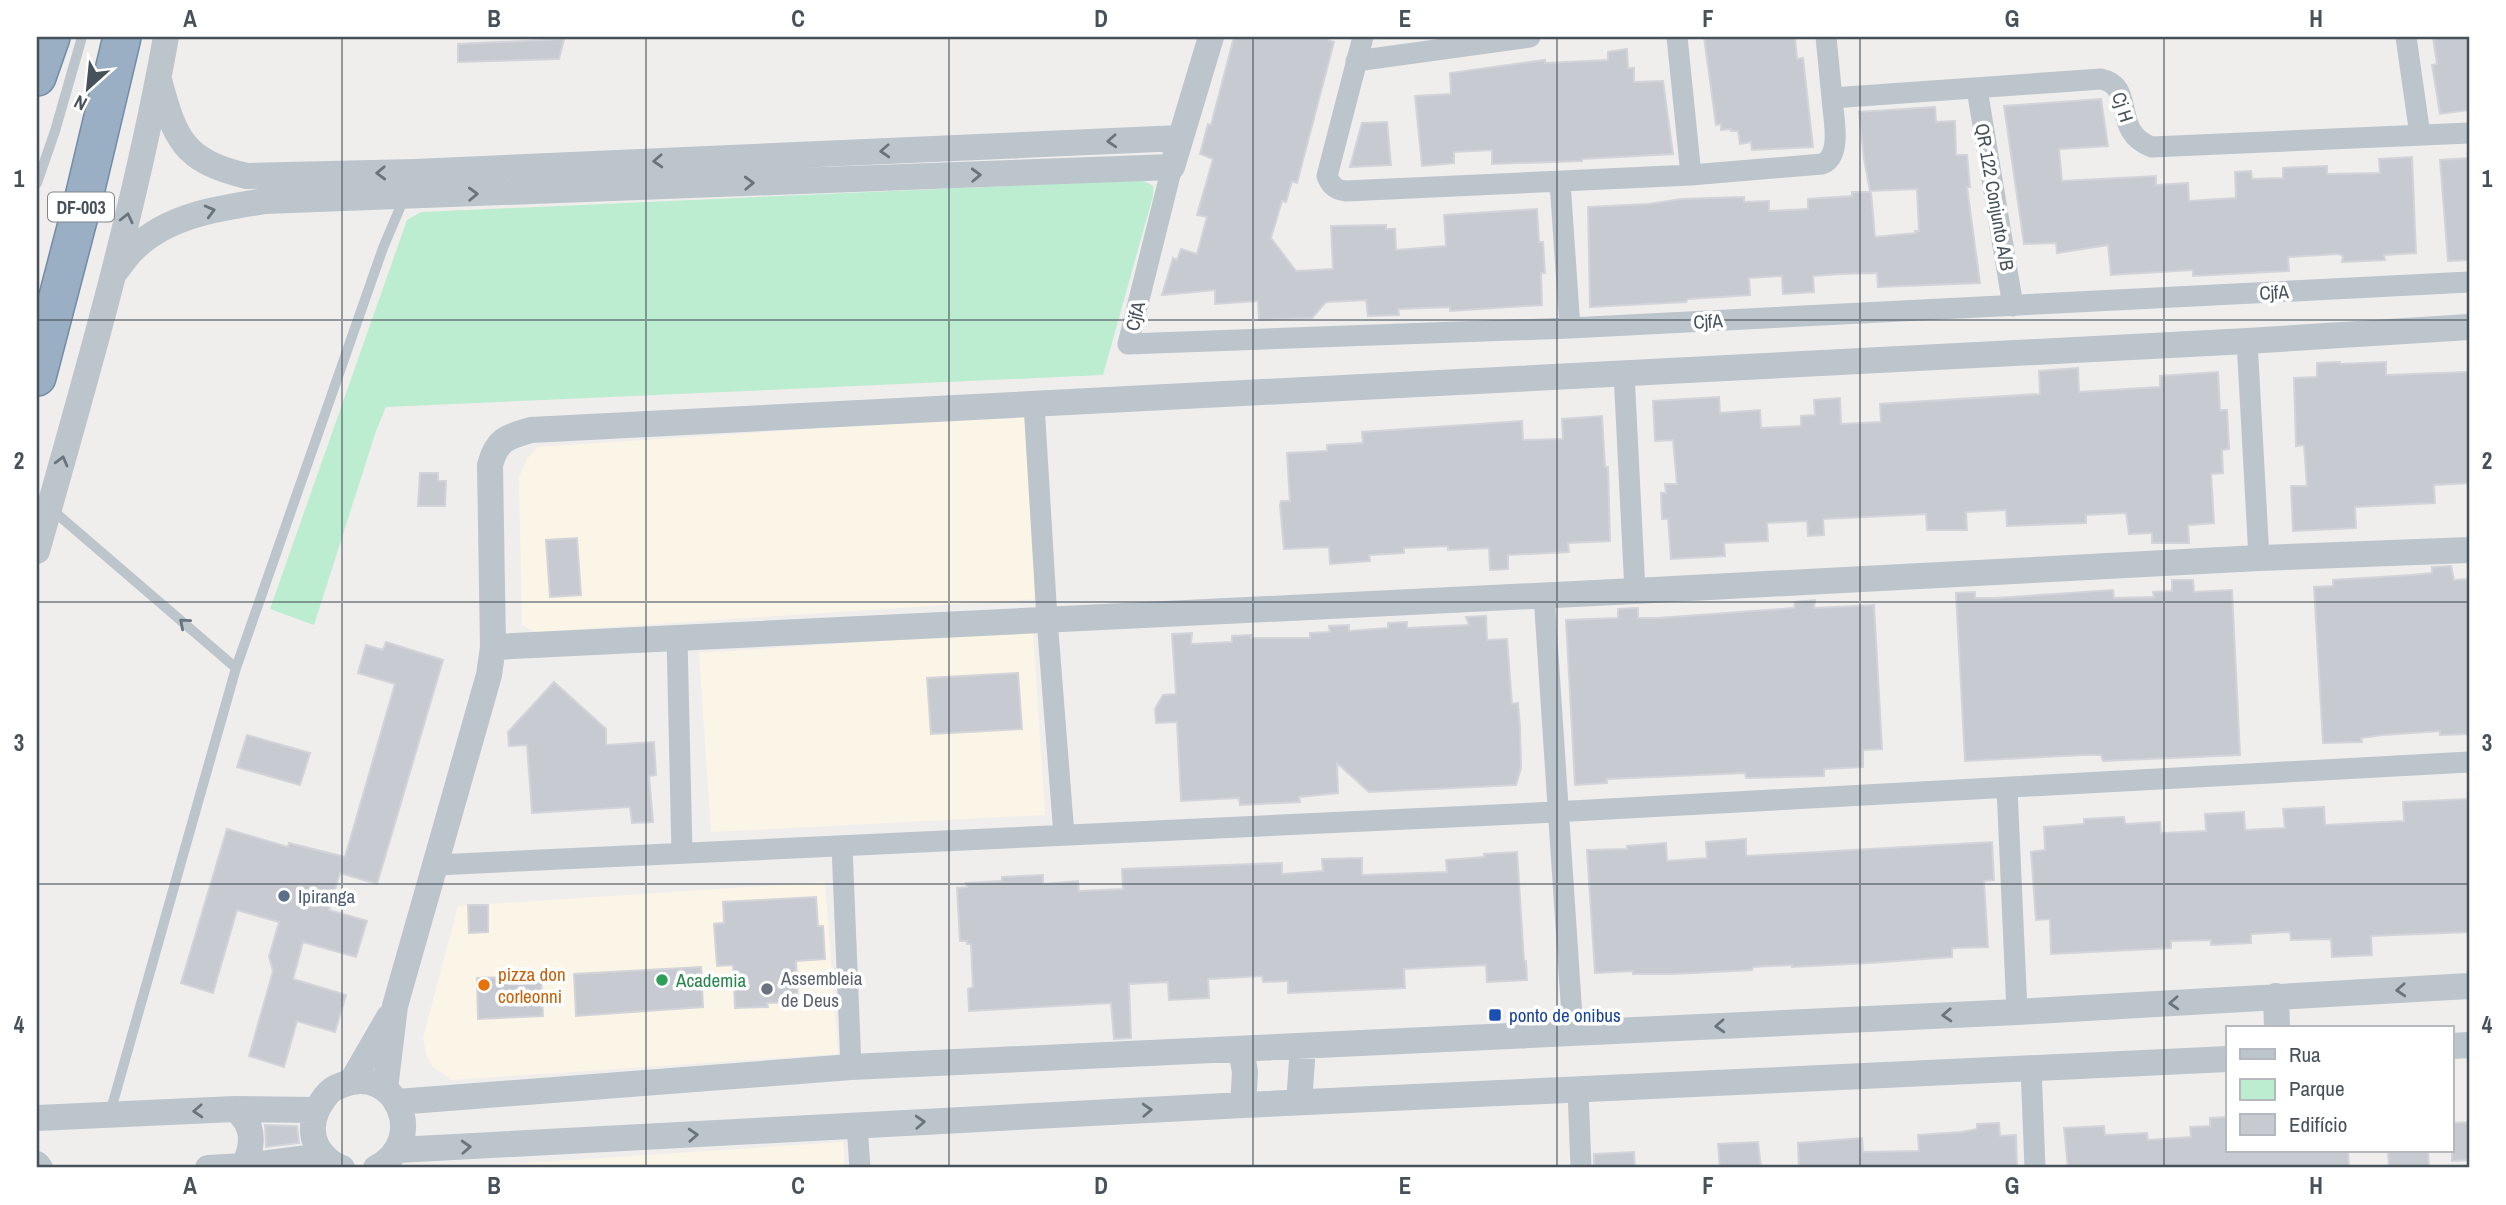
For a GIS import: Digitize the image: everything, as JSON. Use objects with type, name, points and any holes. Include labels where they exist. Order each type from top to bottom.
[{"type":"highway","points":[[37,77],[51,37]]},
{"type":"highway","name":"DF-003","points":[[37,377],[122,37]]},
{"type":"street","points":[[37,551],[114,273],[159,80],[166,37]]},
{"type":"street","points":[[114,273],[135,247],[163,228],[189,217],[226,207],[265,201],[1172,167],[1212,37]]},
{"type":"street","points":[[1363,37],[1328,176],[1331,184],[1338,190],[1691,175],[1828,162],[1835,150],[1826,37]]},
{"type":"street","points":[[1356,61],[1530,37]]},
{"type":"street","points":[[1677,37],[1691,175]]},
{"type":"street","points":[[2406,37],[2420,135]]},
{"type":"street","name":"Cj H","points":[[1832,98],[2101,79],[2110,81],[2118,88],[2131,134],[2140,143],[2152,147],[2469,133]]},
{"type":"street","points":[[159,80],[169,116],[182,142],[197,158],[222,170],[247,176],[415,172],[1180,138]]},
{"type":"street","name":"QR 122 Conjunto A/B","points":[[1977,89],[2013,306]]},
{"type":"street","name":"CjfA","points":[[1172,167],[1128,344],[1570,328],[2469,282]]},
{"type":"street","points":[[1560,182],[1570,328]]},
{"type":"street","points":[[352,1081],[395,1006],[479,713],[493,647],[490,465],[499,443],[513,435],[531,430],[2247,341],[2469,327]]},
{"type":"street","points":[[2247,341],[2259,558]]},
{"type":"street","points":[[1625,373],[1635,591]]},
{"type":"street","points":[[1034,404],[1063,835]]},
{"type":"street","points":[[493,647],[2259,558],[2469,550]]},
{"type":"street","points":[[1544,595],[1573,1032]]},
{"type":"street","points":[[677,638],[682,853]]},
{"type":"street","points":[[436,865],[2007,788],[2469,762]]},
{"type":"street","points":[[2007,788],[2017,1012]]},
{"type":"street","points":[[842,845],[851,1067]]},
{"type":"street","points":[[391,1096],[851,1067],[2017,1012],[2469,986]]},
{"type":"street","points":[[2276,996],[2277,1026]]},
{"type":"street","points":[[391,1096],[395,1006]]},
{"type":"street","points":[[1300,1102],[1303,1047]]},
{"type":"street","points":[[1241,1049],[1244,1072],[1243,1105]]},
{"type":"street","points":[[398,1150],[1300,1102],[2226,1059]]},
{"type":"street","points":[[2031,1067],[2035,1168]]},
{"type":"street","points":[[332,1164],[313,1134],[315,1110],[330,1090],[352,1081],[369,1082],[391,1096],[403,1118],[404,1134],[398,1150],[387,1163],[376,1168]]},
{"type":"street","points":[[1577,1090],[1581,1168]]},
{"type":"street","points":[[235,1108],[243,1116],[252,1135],[252,1145],[244,1166]]},
{"type":"street","points":[[40,1123],[235,1108],[315,1110]]},
{"type":"street","points":[[857,1126],[860,1168]]},
{"type":"street","points":[[208,1168],[332,1164]]},
{"type":"lane","points":[[37,183],[82,37]]},
{"type":"lane","points":[[110,1116],[236,668],[383,248],[415,172]]},
{"type":"lane","points":[[49,508],[236,668]]},
{"type":"shaded area","points":[[1026,415],[1036,599],[535,632],[522,625],[519,477],[527,459],[537,447]]},
{"type":"shaded area","points":[[1033,631],[1045,815],[711,832],[699,653]]},
{"type":"shaded area","points":[[825,882],[838,1054],[452,1080],[432,1066],[426,1054],[423,1038],[458,906]]},
{"type":"shaded area","points":[[843,1142],[845,1168],[450,1168]]},
{"type":"green space","points":[[1142,180],[1153,186],[1153,196],[1103,375],[386,407],[314,625],[270,609],[407,220],[421,212]]},
{"type":"building","points":[[1234,37],[1328,37],[1328,40],[1334,42],[1297,183],[1292,181],[1286,202],[1282,201],[1271,238],[1296,271],[1333,269],[1331,226],[1386,225],[1386,229],[1395,229],[1396,250],[1446,246],[1444,215],[1537,209],[1539,242],[1543,242],[1545,273],[1541,273],[1542,305],[1450,311],[1450,307],[1398,309],[1399,315],[1368,316],[1366,300],[1326,302],[1312,318],[1259,320],[1258,301],[1215,304],[1215,290],[1162,295],[1173,258],[1177,260],[1181,249],[1197,254],[1207,217],[1197,215],[1213,159],[1200,154],[1208,124],[1211,125]]},
{"type":"building","points":[[1704,37],[1795,37],[1797,59],[1803,58],[1813,147],[1752,150],[1751,142],[1740,144],[1738,131],[1721,130],[1721,124],[1716,125]]},
{"type":"building","points":[[2469,37],[2469,110],[2440,114],[2432,65],[2437,64],[2433,38]]},
{"type":"building","points":[[564,39],[559,59],[458,62],[458,44]]},
{"type":"building","points":[[1627,49],[1628,68],[1634,68],[1634,82],[1663,81],[1673,154],[1492,164],[1492,150],[1454,152],[1454,163],[1422,166],[1415,96],[1451,94],[1450,73],[1545,60],[1545,63],[1608,60],[1608,52]]},
{"type":"building","points":[[2101,99],[2108,146],[2059,149],[2062,181],[2156,176],[2156,185],[2188,183],[2189,201],[2236,198],[2235,172],[2251,171],[2252,179],[2283,178],[2283,168],[2327,166],[2327,174],[2380,173],[2379,159],[2412,157],[2416,253],[2384,255],[2385,260],[2342,262],[2343,256],[2339,254],[2288,257],[2289,271],[2193,276],[2193,270],[2111,275],[2108,245],[2057,253],[2056,243],[2024,244],[2004,106]]},
{"type":"building","points":[[1935,107],[1936,122],[1955,121],[1956,155],[1967,155],[1970,187],[1967,187],[1980,283],[1878,287],[1877,273],[1840,274],[1813,276],[1814,292],[1783,294],[1782,276],[1749,278],[1750,295],[1688,299],[1686,302],[1590,307],[1588,207],[1744,197],[1744,202],[1769,201],[1769,211],[1808,209],[1808,199],[1871,192],[1875,237],[1916,233],[1915,231],[1919,231],[1917,189],[1870,191],[1859,112]]},
{"type":"building","points":[[1387,122],[1391,165],[1350,167],[1362,123]]},
{"type":"building","points":[[2469,158],[2469,260],[2448,261],[2440,160]]},
{"type":"building","points":[[2386,362],[2386,375],[2467,372],[2469,483],[2434,485],[2435,503],[2355,507],[2356,528],[2293,531],[2291,486],[2307,486],[2304,445],[2296,446],[2294,378],[2317,377],[2317,363]]},
{"type":"building","points":[[2078,368],[2079,392],[2160,387],[2160,376],[2218,372],[2220,410],[2227,410],[2229,449],[2222,450],[2223,473],[2211,474],[2214,523],[2188,525],[2189,543],[2152,543],[2152,533],[2129,534],[2126,513],[2086,515],[2086,523],[2007,526],[2006,510],[1966,512],[1967,530],[1927,530],[1926,514],[1823,519],[1824,535],[1808,536],[1807,521],[1767,523],[1768,541],[1724,543],[1725,556],[1671,559],[1668,519],[1662,519],[1661,493],[1666,493],[1665,484],[1677,484],[1673,440],[1655,441],[1653,401],[1719,397],[1720,413],[1760,410],[1761,428],[1801,426],[1801,416],[1815,415],[1814,400],[1840,398],[1841,424],[1881,422],[1880,404],[2040,394],[2039,371]]},
{"type":"building","points":[[1602,416],[1605,467],[1608,467],[1610,541],[1568,543],[1569,552],[1508,555],[1508,569],[1490,570],[1489,548],[1404,548],[1404,553],[1369,555],[1370,561],[1330,564],[1329,547],[1284,549],[1280,505],[1281,501],[1290,501],[1287,453],[1327,451],[1327,445],[1363,443],[1362,432],[1522,421],[1523,440],[1563,439],[1562,419]]},
{"type":"building","points":[[420,473],[438,473],[438,481],[446,481],[445,506],[418,506]]},
{"type":"building","points":[[577,538],[581,595],[550,597],[546,540]]},
{"type":"building","points":[[2451,566],[2454,580],[2469,579],[2469,734],[2440,735],[2440,731],[2382,735],[2361,738],[2362,742],[2323,743],[2314,587],[2333,586],[2333,580],[2432,573],[2432,567]]},
{"type":"building","points":[[2172,580],[2193,580],[2194,592],[2232,590],[2240,755],[2103,761],[2101,755],[2083,755],[1965,761],[1956,593],[1975,592],[1975,598],[1996,598],[2113,590],[2114,598],[2154,597],[2153,592],[2172,591]]},
{"type":"building","points":[[1815,600],[1814,608],[1874,605],[1882,749],[1863,750],[1863,767],[1824,769],[1824,776],[1746,778],[1745,773],[1607,779],[1607,783],[1575,785],[1566,620],[1618,618],[1618,609],[1638,608],[1638,618],[1658,618],[1794,608],[1795,602]]},
{"type":"building","points":[[1486,616],[1487,640],[1507,639],[1512,704],[1518,703],[1520,727],[1521,768],[1516,785],[1369,792],[1337,763],[1338,793],[1299,797],[1300,802],[1240,805],[1239,798],[1181,801],[1177,722],[1156,723],[1155,709],[1163,695],[1176,694],[1172,634],[1192,633],[1191,644],[1232,642],[1232,636],[1251,635],[1251,638],[1310,638],[1310,633],[1330,632],[1329,626],[1349,625],[1349,631],[1388,628],[1388,623],[1407,622],[1407,628],[1469,625],[1466,617]]},
{"type":"building","points":[[386,642],[443,660],[377,884],[340,873],[329,910],[367,921],[356,957],[303,942],[293,979],[346,995],[335,1032],[297,1021],[284,1067],[249,1056],[273,971],[269,957],[279,922],[237,910],[213,993],[181,983],[227,829],[288,847],[289,843],[345,857],[395,684],[358,673],[366,645],[383,650]]},
{"type":"building","points":[[1018,673],[1022,729],[931,734],[927,678]]},
{"type":"building","points":[[554,682],[606,729],[606,745],[654,742],[656,775],[649,776],[653,822],[632,823],[630,807],[532,813],[527,745],[509,746],[508,732]]},
{"type":"building","points":[[247,735],[310,753],[300,785],[237,767]]},
{"type":"building","points":[[2469,799],[2469,932],[2371,936],[2372,955],[2332,957],[2331,939],[2291,940],[2290,932],[2251,934],[2251,943],[2211,945],[2211,940],[2171,941],[2171,948],[2051,954],[2050,919],[2036,920],[2031,852],[2045,850],[2044,827],[2084,824],[2084,819],[2124,817],[2125,824],[2160,822],[2161,833],[2206,831],[2205,814],[2244,812],[2245,830],[2285,828],[2283,809],[2324,807],[2325,825],[2404,821],[2403,802]]},
{"type":"building","points":[[1746,839],[1746,856],[1992,842],[1994,880],[1984,881],[1988,947],[1952,948],[1952,957],[1869,963],[1753,967],[1752,970],[1673,974],[1633,974],[1633,971],[1595,973],[1587,850],[1627,849],[1627,846],[1666,843],[1667,861],[1707,858],[1706,842]]},
{"type":"building","points":[[1517,852],[1527,980],[1487,982],[1486,965],[1404,969],[1405,988],[1288,993],[1288,981],[1263,982],[1262,976],[1208,979],[1209,998],[1169,1000],[1168,982],[1129,984],[1131,1038],[1114,1039],[1111,1003],[969,1011],[968,989],[973,987],[971,944],[960,941],[957,888],[967,887],[966,883],[1002,881],[1002,877],[1043,875],[1043,884],[1078,881],[1079,891],[1123,889],[1122,869],[1282,863],[1282,874],[1323,871],[1322,859],[1362,858],[1362,875],[1447,872],[1446,860]]},
{"type":"building","points":[[816,897],[818,926],[823,926],[825,959],[796,961],[798,1002],[767,1003],[768,1007],[735,1008],[733,965],[717,966],[714,924],[724,923],[723,902]]},
{"type":"building","points":[[468,905],[488,905],[488,932],[469,933]]},
{"type":"building","points":[[701,967],[703,1007],[576,1016],[574,974]]},
{"type":"building","points":[[541,976],[543,1016],[478,1019],[477,978]]},
{"type":"building","points":[[2226,1117],[2226,1152],[2348,1152],[2349,1168],[2068,1168],[2064,1128],[2104,1126],[2105,1135],[2147,1133],[2148,1140],[2191,1137],[2190,1127],[2210,1126],[2210,1118]]},
{"type":"building","points":[[2469,1122],[2469,1160],[2452,1161],[2454,1123]]},
{"type":"building","points":[[1999,1123],[2000,1136],[2016,1135],[2017,1168],[1799,1168],[1798,1143],[1862,1138],[1863,1152],[1919,1151],[1918,1135],[1962,1132],[1977,1129],[1977,1124]]},
{"type":"building","points":[[265,1125],[297,1126],[299,1143],[266,1147]]},
{"type":"building","points":[[1758,1142],[1761,1168],[1720,1168],[1718,1144]]},
{"type":"building","points":[[1634,1152],[1635,1168],[1594,1168],[1594,1154]]},
{"type":"building","points":[[2388,1152],[2428,1152],[2429,1168],[2389,1168]]},
{"type":"place","name":"Ipiranga","points":[[284,896]]},
{"type":"place","name":"Academia","points":[[662,980]]},
{"type":"place","name":"pizza don corleonni","points":[[484,985]]},
{"type":"place","name":"Assembleia de Deus","points":[[767,989]]},
{"type":"place","name":"ponto de onibus","points":[[1495,1015]]}]
